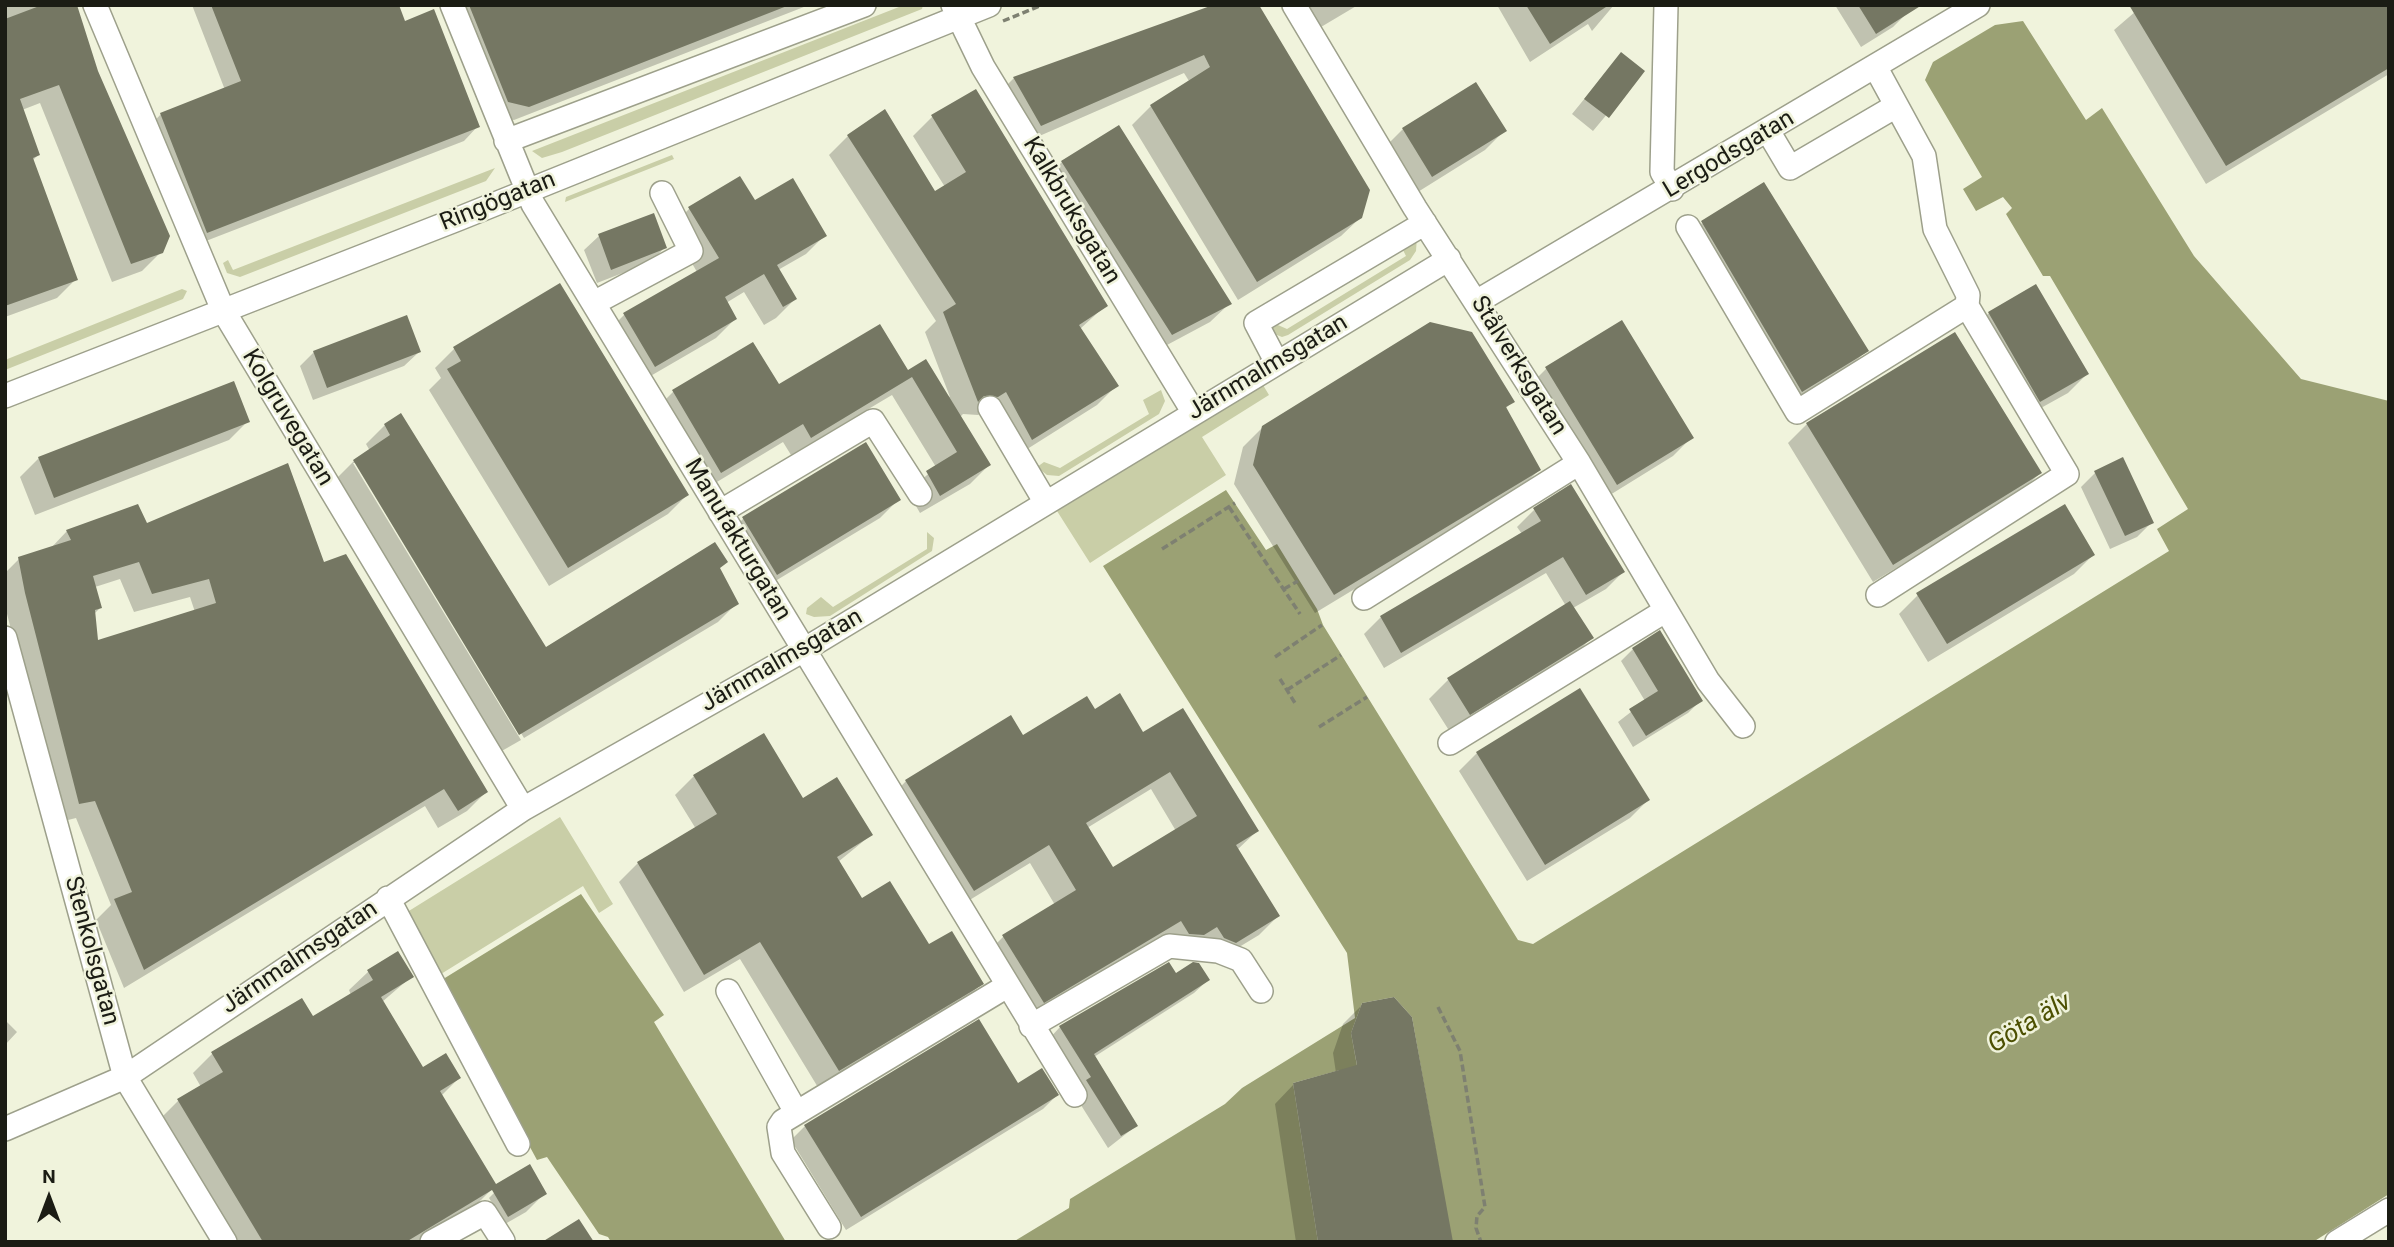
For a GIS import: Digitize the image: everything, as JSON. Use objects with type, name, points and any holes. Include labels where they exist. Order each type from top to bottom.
[{"type":"street","name":"Kolgruvegatan","points":[[95,5],[223,310],[523,809]]},
{"type":"street","name":"Manufakturgatan","points":[[452,5],[526,190],[802,651],[1075,1095]]},
{"type":"street","points":[[506,141],[864,5]]},
{"type":"street","name":"Ringögatan","points":[[5,396],[526,190],[956,11],[989,5]]},
{"type":"street","name":"Stålverksgatan","points":[[1294,5],[1425,223],[1478,301],[1579,463],[1708,681],[1743,726]]},
{"type":"street","points":[[1666,5],[1662,172],[1672,189]]},
{"type":"street","name":"Lergodsgatan","points":[[1478,301],[1672,189],[1978,5]]},
{"type":"street","name":"Kalkbruksgatan","points":[[956,11],[983,67],[1194,413]]},
{"type":"street","points":[[1876,68],[1924,156],[1935,229],[1968,295],[1967,306],[2067,474],[1878,596]]},
{"type":"street","points":[[1768,131],[1790,167],[1896,106]]},
{"type":"street","points":[[594,303],[691,251],[662,193]]},
{"type":"street","points":[[1277,363],[1256,323],[1425,223]]},
{"type":"street","points":[[1688,227],[1797,412],[1967,306]]},
{"type":"street","name":"Järnmalmsgatan","points":[[5,1129],[125,1077],[523,809],[802,651],[1449,259]]},
{"type":"street","points":[[990,408],[1046,503]]},
{"type":"street","points":[[720,512],[873,421],[920,494]]},
{"type":"street","points":[[1364,598],[1579,463]]},
{"type":"street","points":[[1450,743],[1665,611]]},
{"type":"street","name":"Stenkolsgatan","points":[[5,638],[125,1077],[225,1242]]},
{"type":"street","points":[[388,898],[517,1144]]},
{"type":"street","points":[[1031,1026],[1168,946],[1218,951],[1241,960],[1261,991]]},
{"type":"street","points":[[829,1227],[783,1153],[779,1127],[796,1112],[1007,986]]},
{"type":"street","points":[[728,991],[796,1112]]},
{"type":"street","points":[[2337,1242],[2389,1210]]},
{"type":"street","points":[[432,1242],[485,1213],[503,1241]]},
{"type":"path","points":[[1162,549],[1235,503]]},
{"type":"path","points":[[1229,507],[1300,614]]},
{"type":"path","points":[[1284,589],[1298,581]]},
{"type":"path","points":[[1275,657],[1322,625]]},
{"type":"path","points":[[1287,690],[1341,655]]},
{"type":"path","points":[[1280,680],[1295,703]]},
{"type":"path","points":[[1319,727],[1367,696]]},
{"type":"path","points":[[1438,1007],[1460,1051],[1485,1206],[1477,1216],[1476,1228],[1481,1242]]},
{"type":"shaded area","points":[[904,5],[923,5],[922,9],[562,152],[542,158],[532,151]]},
{"type":"shaded area","points":[[672,155],[674,159],[565,202],[566,197]]},
{"type":"shaded area","points":[[495,168],[486,181],[240,277],[227,273],[223,263],[228,260],[233,270]]},
{"type":"shaded area","points":[[1417,237],[1416,251],[1410,260],[1288,335],[1282,337],[1272,333],[1271,322],[1287,329],[1406,256],[1400,244]]},
{"type":"shaded area","points":[[182,289],[187,291],[183,299],[5,370],[5,360]]},
{"type":"shaded area","points":[[1260,380],[1269,395],[1202,437],[1226,475],[1090,563],[1057,511]]},
{"type":"shaded area","points":[[1161,390],[1165,401],[1159,414],[1059,476],[1047,475],[1037,467],[1044,462],[1060,468],[1149,414],[1143,400]]},
{"type":"shaded area","points":[[927,532],[934,538],[932,551],[830,616],[814,617],[806,614],[807,608],[821,597],[833,607],[927,549]]},
{"type":"shaded area","points":[[560,817],[613,904],[599,913],[583,886],[441,974],[404,914]]},
{"type":"water","name":"Göta älv","points":[[2023,21],[2086,120],[2102,108],[2194,256],[2301,379],[2389,401],[2389,1194],[2313,1242],[1452,1242],[1412,1017],[1394,997],[1362,1003],[1351,1033],[1389,1242],[1340,1070],[1293,1083],[1318,1242],[1013,1242],[1069,1208],[1070,1199],[1225,1104],[1242,1088],[1355,1018],[1347,953],[1103,566],[1226,490],[1266,550],[1277,544],[1317,609],[1323,625],[1518,940],[1533,944],[2169,551],[2157,529],[2188,509],[2050,276],[2043,276],[2006,214],[2012,208],[2003,197],[1976,211],[1963,189],[1982,177],[1925,80],[1933,62],[1995,25]]},
{"type":"water","points":[[581,894],[664,1015],[654,1022],[786,1242],[611,1242],[608,1237],[599,1234],[547,1157],[537,1160],[440,981]]},
{"type":"building","points":[[42,5],[77,5],[98,71],[170,236],[163,253],[131,264],[59,85],[20,99],[40,155],[33,158],[78,280],[5,306],[5,19]]},
{"type":"building","points":[[211,5],[399,5],[405,21],[434,9],[480,127],[207,233],[160,113],[241,81]]},
{"type":"building","points":[[469,5],[787,6],[529,107],[508,102]]},
{"type":"building","points":[[1213,5],[1259,5],[1370,190],[1362,218],[1257,282],[1150,105],[1210,67],[1204,55],[1041,126],[1013,77]]},
{"type":"building","points":[[1526,5],[1609,5],[1550,44]]},
{"type":"building","points":[[1858,5],[1922,5],[1876,34]]},
{"type":"building","points":[[2129,5],[2389,5],[2389,68],[2226,166]]},
{"type":"building","points":[[1621,52],[1645,71],[1609,118],[1584,99]]},
{"type":"building","points":[[1476,82],[1507,131],[1432,177],[1402,128]]},
{"type":"building","points":[[976,89],[1108,306],[1079,325],[1119,386],[1032,440],[1006,392],[998,397],[984,396],[978,402],[943,312],[956,304],[847,135],[885,109],[935,191],[966,172],[931,115]]},
{"type":"building","points":[[1119,125],[1232,304],[1172,335],[1061,161]]},
{"type":"building","points":[[740,176],[755,200],[793,178],[827,236],[777,265],[797,299],[783,307],[764,274],[725,297],[737,319],[655,367],[623,313],[719,258],[688,207]]},
{"type":"building","points":[[1764,182],[1869,351],[1802,392],[1701,221]]},
{"type":"building","points":[[654,213],[667,248],[611,270],[598,234]]},
{"type":"building","points":[[560,283],[689,495],[568,568],[447,369],[461,361],[453,347]]},
{"type":"building","points":[[2036,284],[2089,374],[2040,402],[1988,312]]},
{"type":"building","points":[[407,315],[421,352],[327,388],[313,351]]},
{"type":"building","points":[[1622,320],[1694,438],[1617,485],[1545,367]]},
{"type":"building","points":[[1430,322],[1472,332],[1515,402],[1506,407],[1541,470],[1334,595],[1253,465],[1262,426]]},
{"type":"building","points":[[880,324],[908,370],[926,359],[991,465],[940,496],[926,471],[957,452],[912,377],[811,438],[803,424],[721,473],[672,390],[753,342],[779,384]]},
{"type":"building","points":[[1955,332],[2042,473],[1893,565],[1806,423]]},
{"type":"building","points":[[234,381],[250,422],[54,498],[38,457]]},
{"type":"building","points":[[401,413],[546,647],[715,542],[728,562],[720,568],[739,604],[519,735],[353,460],[390,435],[384,424]]},
{"type":"building","points":[[866,442],[901,500],[777,575],[742,517]]},
{"type":"building","points":[[2123,457],[2154,523],[2125,536],[2094,471]]},
{"type":"building","points":[[288,463],[324,562],[346,554],[488,792],[458,811],[444,789],[144,970],[114,899],[132,892],[95,801],[79,804],[18,557],[71,540],[66,530],[138,504],[147,523]],"holes":[[[139,562],[152,594],[209,579],[216,603],[98,640],[95,610],[102,608],[93,576]]]},
{"type":"building","points":[[1571,484],[1625,572],[1586,595],[1563,557],[1401,653],[1380,616],[1541,521],[1533,508]]},
{"type":"building","points":[[2065,504],[2095,555],[1947,644],[1916,593]]},
{"type":"building","points":[[1570,601],[1594,638],[1470,715],[1447,678]]},
{"type":"building","points":[[1660,630],[1703,701],[1646,736],[1629,709],[1658,691],[1632,648]]},
{"type":"building","points":[[1580,688],[1650,800],[1545,865],[1476,752]]},
{"type":"building","points":[[1120,693],[1143,732],[1183,708],[1259,831],[1236,845],[1280,916],[1236,943],[1224,938],[1217,927],[1204,935],[1189,934],[1181,921],[1044,1003],[1002,935],[1076,890],[1049,845],[974,891],[905,780],[1011,715],[1023,735],[1087,696],[1095,709]],"holes":[[[1170,772],[1197,816],[1113,867],[1086,823]]]},
{"type":"building","points":[[764,733],[803,798],[837,777],[873,835],[837,857],[862,898],[890,881],[929,944],[952,931],[984,984],[839,1071],[760,942],[704,975],[637,862],[717,814],[693,775]]},
{"type":"building","points":[[398,951],[414,977],[381,997],[423,1067],[446,1053],[461,1078],[440,1091],[496,1184],[530,1164],[547,1194],[508,1217],[492,1190],[406,1242],[263,1242],[177,1099],[223,1072],[211,1052],[302,998],[313,1016],[373,980],[367,970]]},
{"type":"building","points":[[1169,962],[1176,973],[1193,962],[1199,963],[1210,980],[1094,1054],[1138,1126],[1121,1136],[1086,1080],[1091,1077],[1059,1026]]},
{"type":"building","points":[[1394,997],[1412,1017],[1453,1242],[1318,1242],[1293,1083],[1357,1065],[1351,1033],[1362,1003]]},
{"type":"building","points":[[979,1019],[1018,1083],[1042,1068],[1059,1095],[861,1217],[804,1125]]},
{"type":"building","points":[[579,1219],[594,1242],[542,1242]]}]
